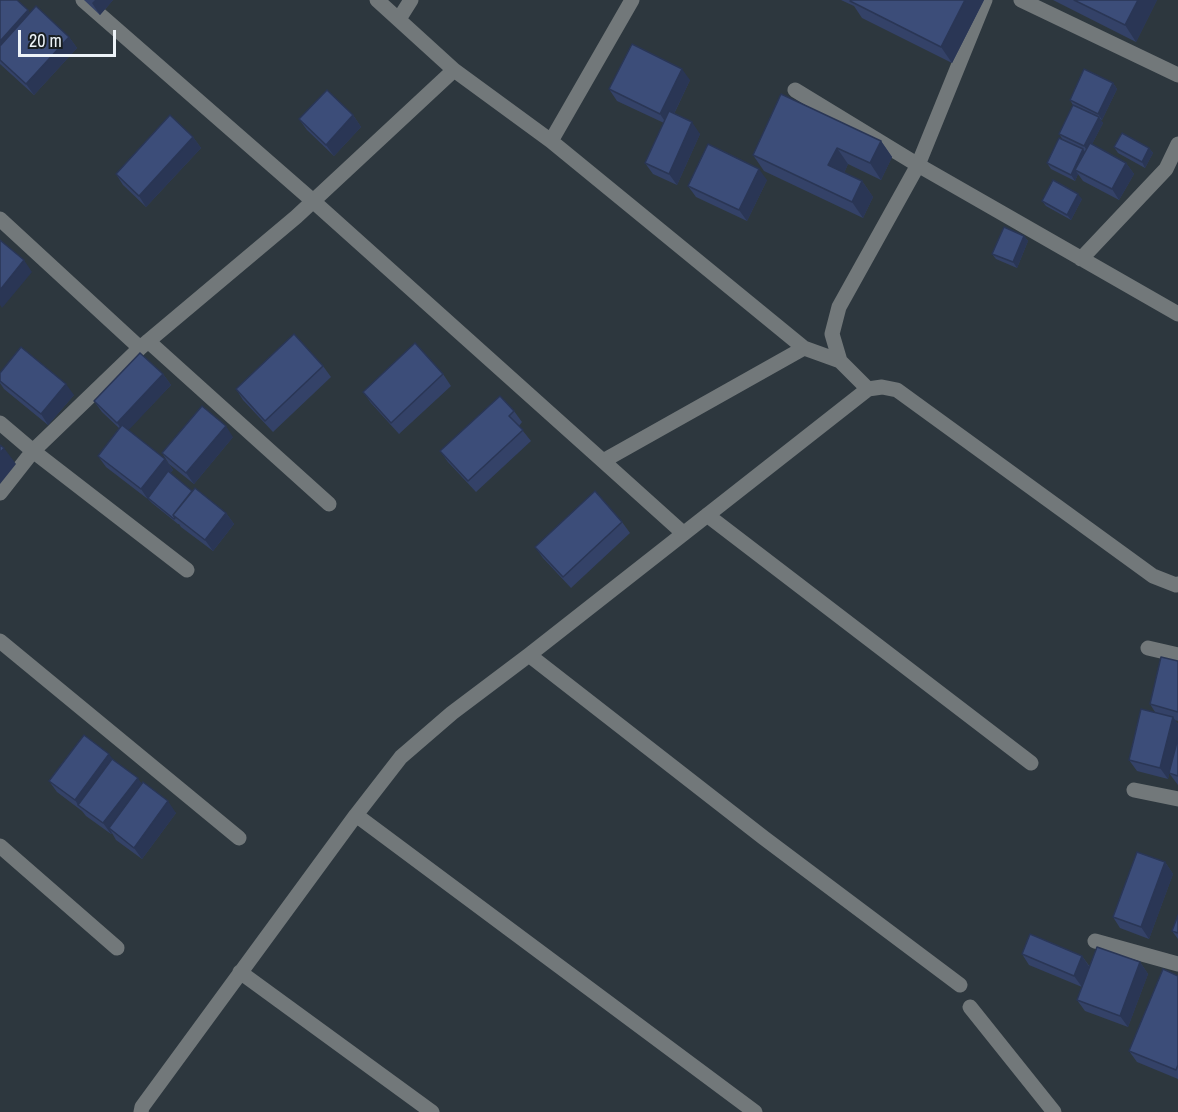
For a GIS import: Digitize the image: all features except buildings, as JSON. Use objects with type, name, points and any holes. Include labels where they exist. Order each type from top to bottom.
[{"type":"street","points":[[83,0],[313,201],[683,534]]},
{"type":"street","points":[[377,0],[454,70],[550,141],[804,348],[840,361],[868,388]]},
{"type":"street","points":[[399,19],[411,0]]},
{"type":"street","points":[[550,141],[632,0]]},
{"type":"street","points":[[840,361],[832,334],[839,307],[918,165],[985,0]]},
{"type":"street","points":[[1021,0],[1178,75]]},
{"type":"street","points":[[0,493],[33,451],[144,344],[313,201],[454,70]]},
{"type":"street","points":[[795,90],[918,165],[1178,314]]},
{"type":"street","points":[[1081,259],[1172,172],[1178,144]]},
{"type":"street","points":[[0,219],[329,504]]},
{"type":"street","points":[[603,460],[804,348]]},
{"type":"street","points":[[141,1112],[142,1107],[240,972],[400,757],[452,713],[868,388],[882,387],[897,390],[1152,576],[1178,584]]},
{"type":"street","points":[[0,423],[187,570]]},
{"type":"street","points":[[707,515],[1031,763]]},
{"type":"street","points":[[0,641],[239,838]]},
{"type":"street","points":[[1148,648],[1178,655]]},
{"type":"street","points":[[529,655],[764,838],[960,985]]},
{"type":"street","points":[[1134,790],[1178,800]]},
{"type":"street","points":[[356,815],[755,1112]]},
{"type":"street","points":[[0,846],[117,948]]},
{"type":"street","points":[[1095,941],[1178,964]]},
{"type":"street","points":[[240,972],[432,1112]]},
{"type":"street","points":[[970,1007],[1054,1112]]}]
